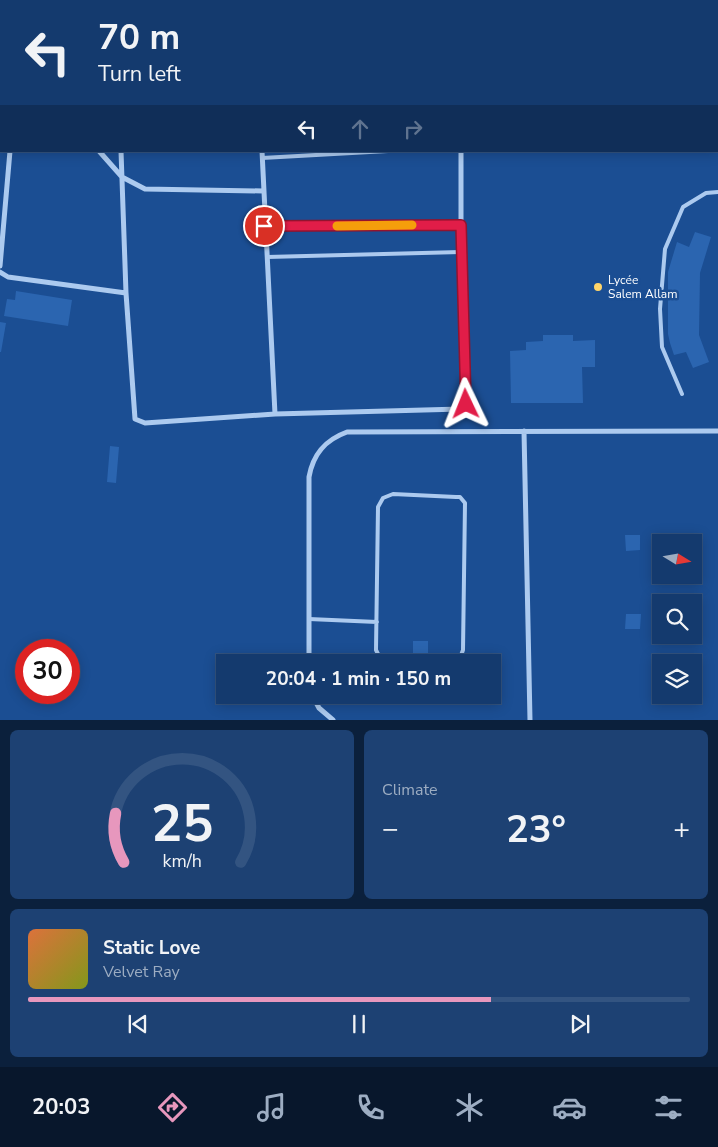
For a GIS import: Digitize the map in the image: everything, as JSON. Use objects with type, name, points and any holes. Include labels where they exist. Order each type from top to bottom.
[{"type":"street","points":[[0,266],[10,152]]},
{"type":"street","points":[[100,152],[122,177],[145,190],[263,191]]},
{"type":"street","points":[[121,152],[126,293],[134,420],[145,423],[275,414],[461,409],[466,404],[460,152]]},
{"type":"street","points":[[262,152],[264,226],[275,414]]},
{"type":"street","points":[[0,272],[8,277],[126,293]]},
{"type":"street","points":[[524,431],[530,720]]},
{"type":"street","points":[[309,654],[309,477],[315,456],[329,441],[348,432],[718,431]]},
{"type":"street","points":[[318,704],[333,720]]},
{"type":"lane","points":[[262,158],[370,152]]},
{"type":"lane","points":[[682,394],[662,347],[660,309],[665,249],[683,207],[706,193],[718,192]]},
{"type":"lane","points":[[264,226],[461,225]]},
{"type":"lane","points":[[267,257],[461,252]]},
{"type":"lane","points":[[378,654],[376,650],[378,507],[380,502],[392,494],[460,497],[465,503],[462,654]]},
{"type":"lane","points":[[308,619],[377,622]]},
{"type":"building","points":[[695,232],[711,237],[700,273],[699,335],[709,362],[693,368],[686,352],[674,355],[670,343],[668,334],[668,272],[677,242],[689,247]]},
{"type":"building","points":[[16,291],[72,300],[68,326],[4,316],[7,299],[15,300]]},
{"type":"building","points":[[0,322],[6,323],[1,352],[0,352]]},
{"type":"building","points":[[543,335],[573,335],[573,341],[595,340],[595,367],[582,367],[583,403],[511,403],[510,351],[526,350],[526,342],[543,341]]},
{"type":"building","points":[[110,446],[119,447],[116,483],[107,482]]},
{"type":"building","points":[[625,535],[640,535],[640,550],[626,551]]},
{"type":"building","points":[[626,614],[641,614],[640,629],[625,629]]},
{"type":"building","points":[[413,641],[428,641],[428,654],[413,654]]},
{"type":"slow traffic","points":[[337,226],[412,225]]},
{"type":"place","name":"Lycée Salem Allam","points":[[598,287]]},
{"type":"route","points":[[264,226],[461,225],[466,404]]}]
